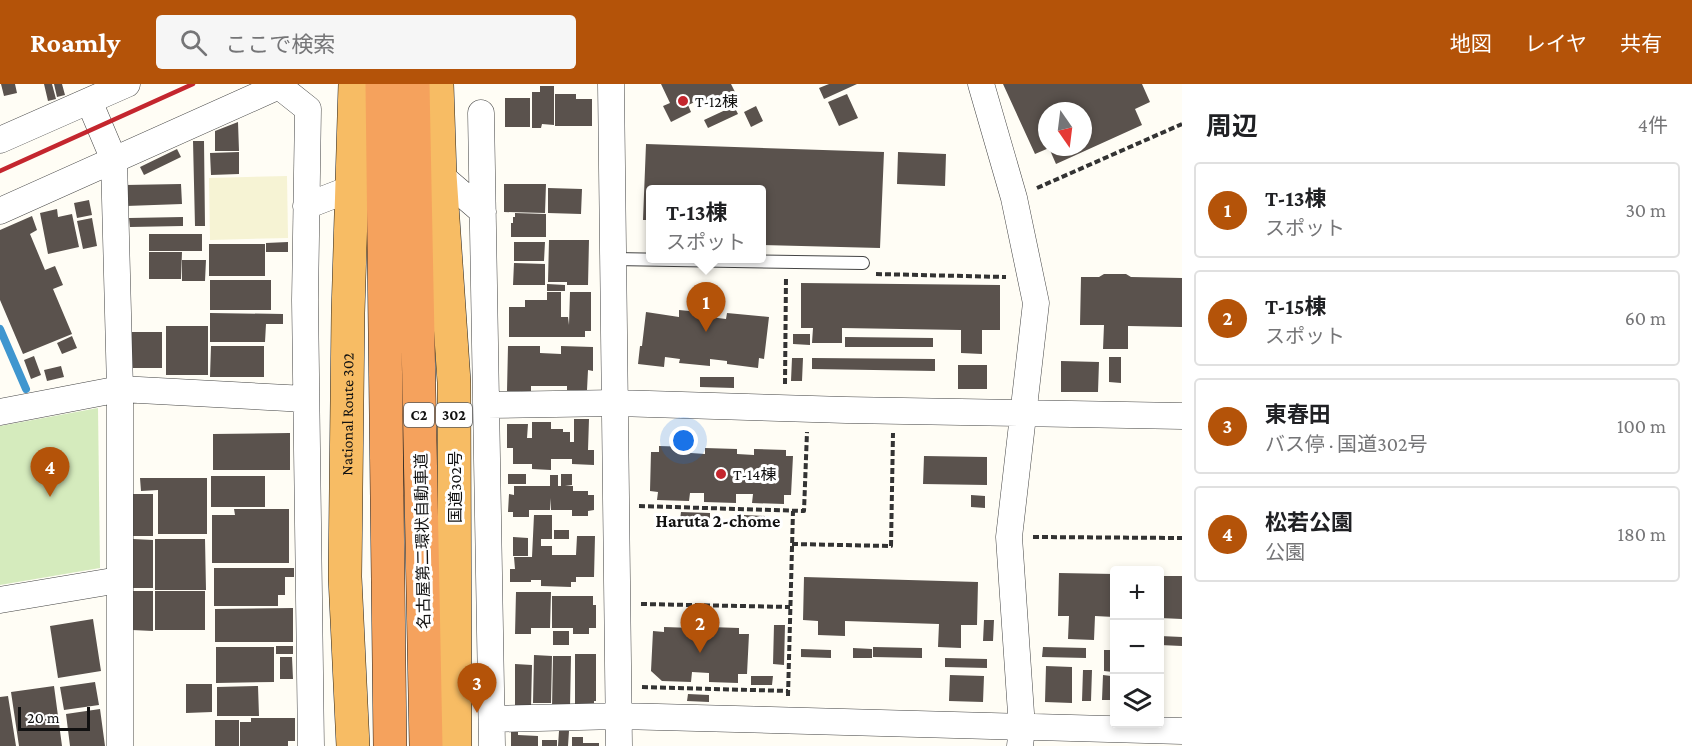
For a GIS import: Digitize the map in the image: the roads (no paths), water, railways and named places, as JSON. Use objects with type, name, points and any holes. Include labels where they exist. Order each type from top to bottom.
[{"type":"highway","name":"National Route 302","points":[[353,746],[345,576],[350,189],[355,84]]},
{"type":"highway","name":"名古屋第二環状自動車道","points":[[382,84],[390,746]]},
{"type":"highway","name":"名古屋第二環状自動車道","points":[[413,84],[426,746]]},
{"type":"highway","name":"国道302号","points":[[437,84],[440,175],[454,382],[455,746]]},
{"type":"street","points":[[0,140],[127,84]]},
{"type":"street","points":[[611,84],[620,746]]},
{"type":"street","points":[[981,84],[1014,198],[1036,303],[1009,537],[1021,737]]},
{"type":"street","points":[[0,211],[279,86],[308,109],[306,399],[311,746]]},
{"type":"street","points":[[89,101],[114,160],[120,389],[120,746]]},
{"type":"street","points":[[481,113],[492,746]]},
{"type":"street","points":[[440,175],[483,213]]},
{"type":"street","points":[[306,206],[350,189]]},
{"type":"street","points":[[0,412],[120,389],[306,399]]},
{"type":"street","points":[[487,405],[616,403],[796,409],[1182,416]]},
{"type":"street","points":[[0,600],[119,580]]},
{"type":"street","points":[[492,719],[619,716],[787,721],[1021,737],[1182,731]]},
{"type":"lane","points":[[614,259],[646,259]]},
{"type":"lane","points":[[766,261],[863,263]]},
{"type":"waterway","points":[[0,329],[26,389]]},
{"type":"railway","points":[[0,171],[193,84]]},
{"type":"place","name":"T-12棟","points":[[683,101]]},
{"type":"place","name":"T-13棟","points":[[706,332]]},
{"type":"place","name":"T-14棟","points":[[721,474]]},
{"type":"place","name":"松若公園","points":[[50,497]]},
{"type":"place","name":"T-15棟","points":[[700,653]]},
{"type":"place","name":"東春田","points":[[477,713]]},
{"type":"district","name":"Haruta 2-chome","points":[[718,521]]}]
